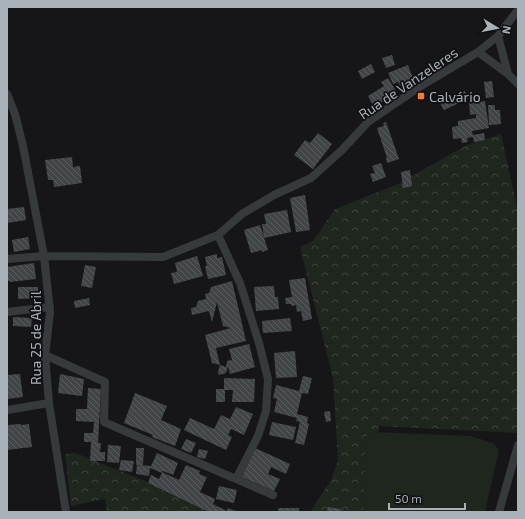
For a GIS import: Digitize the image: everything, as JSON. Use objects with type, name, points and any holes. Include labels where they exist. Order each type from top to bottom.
[{"type":"street","name":"Rua de Vanzeleres","points":[[7,259],[44,256],[163,257],[218,235],[242,214],[267,199],[311,178],[342,150],[368,122],[421,86],[478,52],[498,36],[518,10]]},
{"type":"street","points":[[498,36],[508,74]]},
{"type":"street","points":[[478,52],[508,74],[518,84]]},
{"type":"street","name":"Rua 25 de Abril","points":[[7,94],[24,146],[44,256],[50,307],[45,355],[49,403],[66,512]]},
{"type":"street","points":[[218,235],[240,283],[259,343],[268,379],[266,411],[258,436],[236,480]]},
{"type":"street","points":[[7,312],[50,307]]},
{"type":"street","points":[[45,355],[104,382],[104,422],[273,495]]},
{"type":"street","points":[[7,410],[49,403]]},
{"type":"street","points":[[499,512],[518,446]]},
{"type":"green space","points":[[501,134],[518,212],[518,433],[379,426],[371,512],[310,512],[331,480],[338,461],[333,378],[300,247],[313,241],[335,209],[398,184],[467,145]]},
{"type":"green space","points":[[371,432],[470,436],[493,443],[499,450],[485,512],[363,512],[366,436]]},
{"type":"green space","points":[[75,453],[175,493],[215,512],[107,512],[105,499],[71,506],[65,454]]},
{"type":"building","points":[[392,55],[395,65],[386,68],[382,58]]},
{"type":"building","points":[[371,64],[375,72],[362,79],[358,71]]},
{"type":"building","points":[[408,65],[414,81],[400,86],[398,82],[393,84],[388,73]]},
{"type":"building","points":[[388,78],[397,93],[374,107],[368,96],[384,86],[381,82]]},
{"type":"building","points":[[492,81],[494,97],[486,98],[484,82]]},
{"type":"building","points":[[465,91],[468,99],[444,110],[440,103]]},
{"type":"building","points":[[485,101],[489,128],[472,131],[473,135],[484,133],[485,140],[474,142],[473,137],[467,138],[468,142],[462,143],[461,138],[453,139],[452,127],[458,126],[458,121],[476,118],[476,114],[470,115],[469,103]]},
{"type":"building","points":[[488,105],[495,105],[495,110],[500,110],[501,124],[489,125]]},
{"type":"building","points":[[386,122],[399,159],[387,163],[387,158],[377,128],[384,126],[383,123]]},
{"type":"building","points":[[318,133],[332,144],[313,169],[294,155],[305,140],[310,143]]},
{"type":"building","points":[[72,157],[73,167],[80,166],[82,183],[54,187],[53,180],[48,180],[45,160]]},
{"type":"building","points":[[381,163],[386,177],[373,182],[370,174],[375,173],[372,166]]},
{"type":"building","points":[[410,170],[412,186],[403,188],[401,172]]},
{"type":"building","points":[[305,195],[310,230],[296,232],[290,198]]},
{"type":"building","points":[[24,207],[26,220],[7,223],[7,209]]},
{"type":"building","points":[[287,210],[291,232],[264,238],[262,224],[266,224],[264,214]]},
{"type":"building","points":[[260,225],[268,250],[251,253],[244,230]]},
{"type":"building","points":[[28,237],[30,249],[14,252],[12,240]]},
{"type":"building","points":[[217,254],[217,258],[222,257],[226,275],[208,279],[205,266],[207,266],[205,257]]},
{"type":"building","points":[[197,256],[203,276],[174,284],[171,273],[177,272],[175,263]]},
{"type":"building","points":[[34,263],[36,279],[10,282],[7,281],[7,267]]},
{"type":"building","points":[[85,265],[96,267],[92,288],[81,286]]},
{"type":"building","points":[[305,278],[312,319],[303,321],[301,311],[297,312],[296,305],[292,306],[291,304],[286,304],[285,298],[292,297],[289,280]]},
{"type":"building","points":[[232,281],[246,341],[216,348],[220,365],[212,363],[205,335],[231,328],[223,326],[217,302],[212,322],[209,311],[192,315],[191,308],[196,307],[198,301],[206,299],[205,294],[209,293],[211,287]]},
{"type":"building","points":[[274,286],[275,297],[278,297],[279,309],[256,311],[254,287]]},
{"type":"building","points":[[18,287],[38,287],[38,298],[18,299]]},
{"type":"building","points":[[89,298],[90,305],[75,308],[74,301]]},
{"type":"building","points":[[13,317],[32,318],[31,327],[13,326]]},
{"type":"building","points":[[290,318],[292,331],[263,333],[262,321]]},
{"type":"building","points":[[249,344],[255,367],[230,374],[228,366],[226,373],[219,375],[218,372],[220,365],[226,367],[227,361],[232,360],[229,349]]},
{"type":"building","points":[[295,351],[297,377],[276,378],[274,353]]},
{"type":"building","points":[[20,374],[23,397],[7,399],[7,375]]},
{"type":"building","points":[[60,374],[84,379],[82,396],[58,393]]},
{"type":"building","points":[[303,376],[312,378],[308,394],[302,393],[297,414],[308,417],[307,423],[309,424],[304,445],[295,443],[300,422],[296,421],[297,418],[274,412],[277,399],[273,398],[276,385],[299,391]]},
{"type":"building","points":[[224,378],[255,379],[254,402],[232,402],[233,390],[225,390],[225,402],[216,402],[216,389],[224,389]]},
{"type":"building","points":[[88,388],[101,389],[98,443],[101,443],[100,452],[105,452],[105,461],[90,461],[91,442],[84,442],[84,433],[93,433],[94,422],[76,421],[76,409],[87,409]]},
{"type":"building","points":[[135,393],[167,406],[161,420],[181,429],[175,446],[152,437],[153,435],[124,423]]},
{"type":"building","points":[[236,407],[253,414],[244,435],[231,429],[228,435],[232,437],[226,450],[184,430],[190,418],[214,429],[221,415],[230,419]]},
{"type":"building","points":[[330,411],[331,421],[326,422],[324,412]]},
{"type":"building","points":[[272,422],[296,427],[293,440],[269,435]]},
{"type":"building","points":[[29,424],[32,447],[7,450],[7,425]]},
{"type":"building","points":[[186,439],[196,443],[191,453],[181,449]]},
{"type":"building","points":[[108,445],[121,446],[119,463],[107,462]]},
{"type":"building","points":[[136,448],[144,448],[143,465],[136,465]]},
{"type":"building","points":[[255,448],[290,464],[286,474],[271,467],[268,474],[280,479],[274,491],[242,477]]},
{"type":"building","points":[[199,449],[208,451],[205,459],[197,457]]},
{"type":"building","points":[[157,453],[178,463],[173,475],[163,471],[162,472],[179,480],[186,465],[200,471],[199,474],[207,477],[200,492],[215,499],[213,504],[227,511],[228,508],[238,512],[209,512],[148,483],[151,475],[159,479],[162,473],[150,468],[149,476],[136,474],[137,465],[151,466]]},
{"type":"building","points":[[121,460],[134,461],[132,472],[119,470]]},
{"type":"building","points":[[219,486],[237,490],[234,503],[216,499]]},
{"type":"building","points":[[328,507],[341,509],[340,512],[327,512]]},
{"type":"building","points":[[278,508],[299,508],[299,512],[278,512]]},
{"type":"place","name":"Calvário","points":[[421,96]]}]
